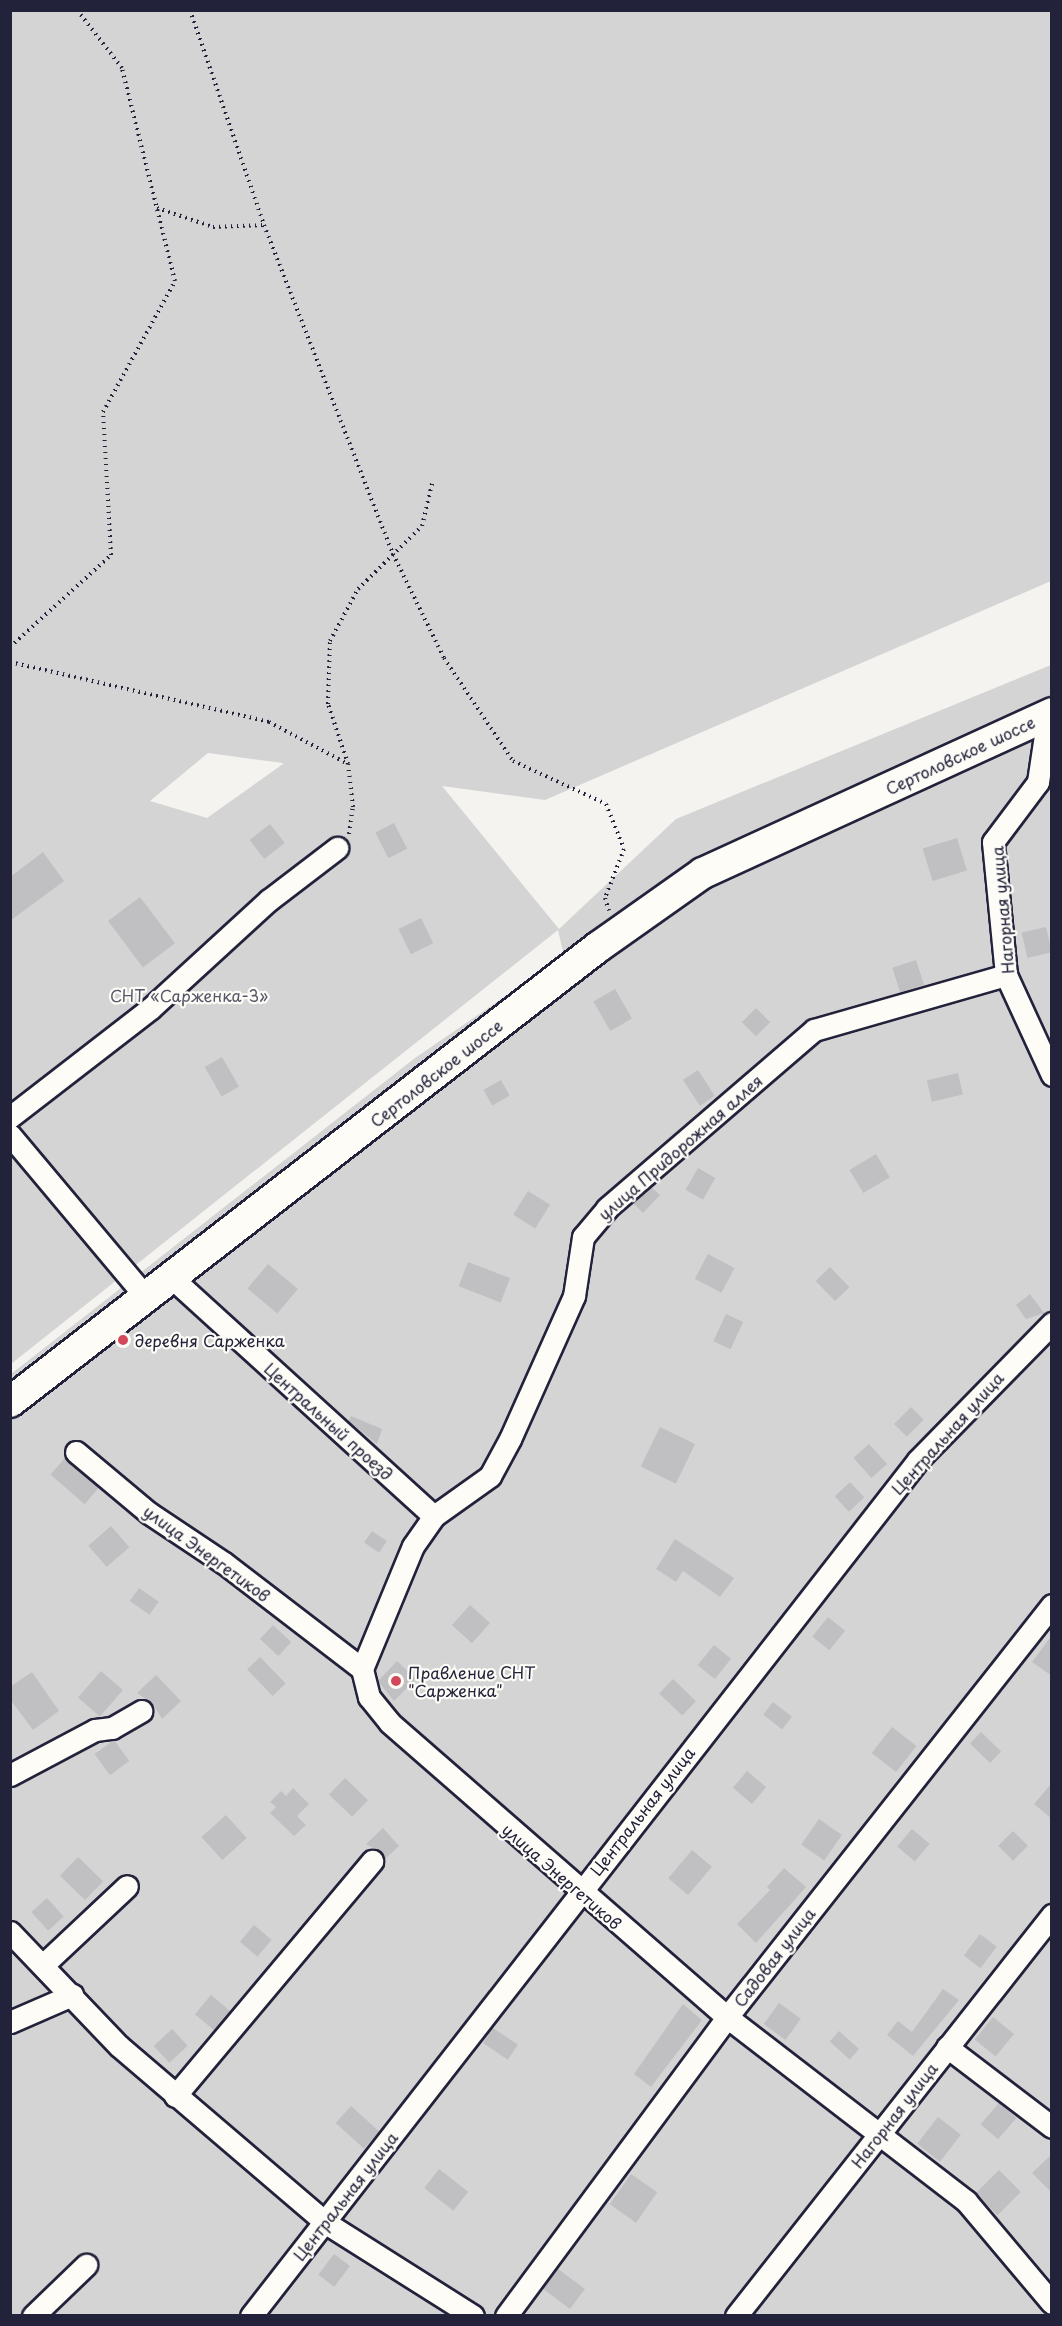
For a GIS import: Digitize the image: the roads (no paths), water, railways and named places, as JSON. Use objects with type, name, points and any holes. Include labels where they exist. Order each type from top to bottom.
[{"type":"main road","name":"Сертоловское шоссе","points":[[10,1402],[618,933],[703,873],[1050,714]]},
{"type":"street","name":"Нагорная улица","points":[[1050,714],[1038,782],[993,842],[1006,975],[1052,1076]]},
{"type":"street","points":[[10,1117],[152,1008],[268,900],[337,848]]},
{"type":"street","name":"улица Придорожная аллея","points":[[362,1669],[413,1546],[434,1516],[490,1476],[495,1467],[574,1296],[583,1237],[607,1208],[814,1030],[1006,975]]},
{"type":"street","points":[[10,1135],[146,1297]]},
{"type":"street","name":"Центральный проезд","points":[[171,1277],[434,1516]]},
{"type":"street","name":"Центральная улица","points":[[251,2316],[326,2223],[579,1892],[918,1460],[1052,1323]]},
{"type":"street","name":"улица Энергетиков","points":[[76,1452],[149,1513],[224,1563],[362,1669],[369,1697],[390,1723],[579,1892],[727,2017],[966,2201],[1052,2303]]},
{"type":"street","name":"Садовая улица","points":[[506,2316],[727,2017],[1052,1605]]},
{"type":"street","points":[[10,1775],[95,1730],[112,1728],[142,1711]]},
{"type":"street","points":[[175,2096],[372,1861]]},
{"type":"street","points":[[43,1965],[127,1886]]},
{"type":"street","name":"Нагорная улица","points":[[736,2316],[1052,1915]]},
{"type":"street","points":[[10,1932],[118,2046],[326,2223],[473,2316]]},
{"type":"street","points":[[10,2022],[72,1995]]},
{"type":"street","points":[[947,2047],[1052,2127]]},
{"type":"street","points":[[33,2316],[86,2265]]},
{"type":"place","name":"деревня Сарженка","points":[[123,1340]]},
{"type":"place","name":"Правление СНТ \"Сарженка\"","points":[[396,1681]]},
{"type":"park label","name":"СНТ «Сарженка-3»","points":[[189,995]]}]
